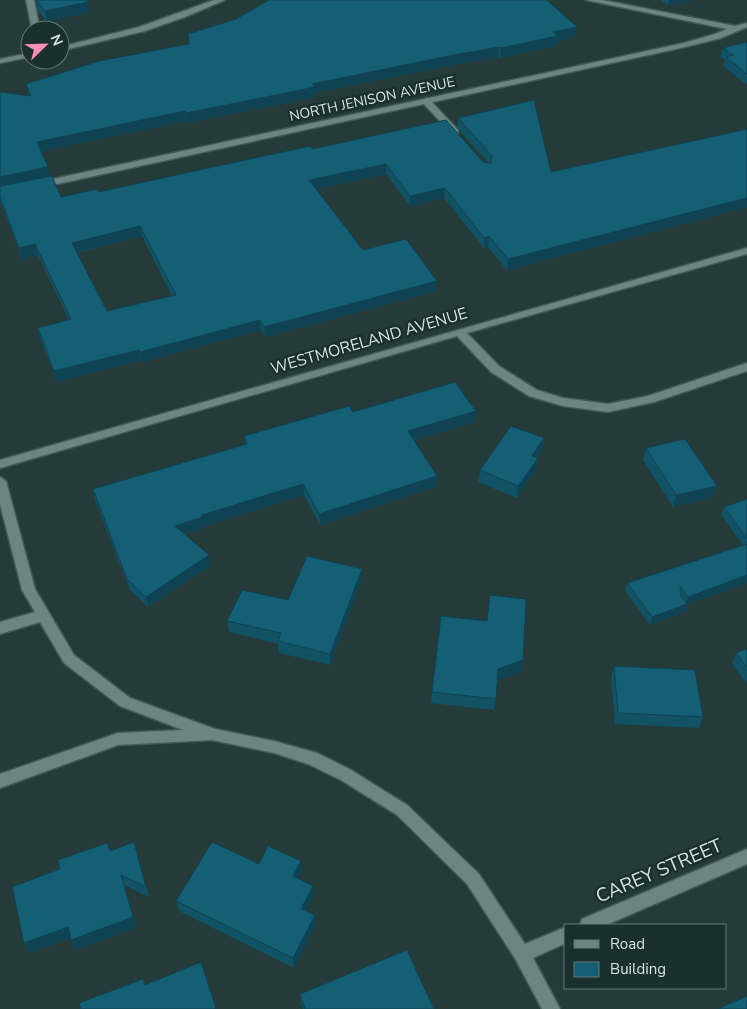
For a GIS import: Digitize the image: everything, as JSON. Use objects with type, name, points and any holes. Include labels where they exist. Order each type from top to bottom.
[{"type":"street","points":[[30,0],[34,20]]},
{"type":"street","points":[[70,47],[96,42],[178,19],[221,0]]},
{"type":"street","points":[[590,0],[735,28]]},
{"type":"street","name":"NORTH JENISON AVENUE","points":[[29,187],[685,45],[718,36],[747,25]]},
{"type":"street","points":[[0,61],[20,57]]},
{"type":"street","points":[[426,101],[462,140]]},
{"type":"street","name":"WESTMORELAND AVENUE","points":[[0,464],[747,251]]},
{"type":"street","points":[[458,332],[495,369],[533,393],[562,402],[608,408],[650,399],[747,367]]},
{"type":"street","points":[[0,481],[29,590],[69,658],[125,702],[215,734],[274,747],[312,758],[346,775],[402,810],[473,879],[522,954],[551,1009]]},
{"type":"street","points":[[0,628],[44,615]]},
{"type":"street","points":[[0,781],[52,760],[118,740],[215,734]]},
{"type":"street","name":"CAREY STREET","points":[[590,924],[747,856]]},
{"type":"street","points":[[522,954],[564,936]]},
{"type":"building","points":[[36,0],[87,0],[88,2],[45,11]]},
{"type":"building","points":[[269,0],[547,0],[577,27],[553,32],[558,36],[501,48],[449,56],[312,84],[315,87],[186,113],[185,111],[37,142],[48,167],[0,177],[0,92],[31,96],[26,84],[99,61],[189,44],[188,34],[236,19]]},
{"type":"building","points":[[747,42],[747,74],[726,57],[733,55],[723,48]]},
{"type":"building","points":[[534,100],[551,172],[747,129],[747,198],[508,259],[489,236],[484,238],[445,188],[410,196],[386,164],[309,180],[363,250],[406,239],[437,281],[264,327],[260,320],[140,352],[139,350],[54,371],[38,328],[71,319],[35,244],[19,248],[0,197],[0,186],[52,176],[61,197],[97,189],[98,192],[310,146],[312,149],[446,120],[483,162],[491,163],[492,156],[458,118]],"holes":[[[140,226],[176,295],[107,311],[72,243]]]},
{"type":"building","points":[[455,382],[476,411],[408,431],[437,476],[319,514],[303,484],[202,515],[203,517],[175,526],[209,555],[146,597],[127,579],[93,489],[247,444],[244,436],[349,406],[353,412]]},
{"type":"building","points":[[511,426],[544,438],[532,456],[538,458],[518,486],[480,470]]},
{"type":"building","points":[[685,439],[717,486],[676,495],[646,448]]},
{"type":"building","points":[[747,499],[747,539],[724,507]]},
{"type":"building","points":[[747,544],[747,575],[688,597],[680,586],[681,596],[687,604],[652,617],[627,583]]},
{"type":"building","points":[[307,556],[362,569],[330,654],[278,641],[281,633],[227,621],[242,590],[288,600]]},
{"type":"building","points":[[490,595],[526,599],[523,660],[498,669],[496,699],[432,692],[441,616],[487,621]]},
{"type":"building","points":[[747,649],[747,667],[736,653]]},
{"type":"building","points":[[614,666],[695,670],[703,717],[618,713]]},
{"type":"building","points":[[134,842],[146,887],[121,875],[133,917],[71,940],[68,927],[24,943],[12,887],[60,869],[58,860],[107,843],[110,851]]},
{"type":"building","points":[[212,842],[259,864],[268,846],[301,861],[293,876],[313,886],[301,909],[315,915],[293,958],[176,901]]},
{"type":"building","points":[[407,950],[434,1009],[305,1009],[300,994]]},
{"type":"building","points":[[201,962],[216,1008],[214,1009],[81,1009],[79,1003],[143,979],[145,985]]},
{"type":"building","points":[[747,996],[747,1009],[718,1009]]}]
